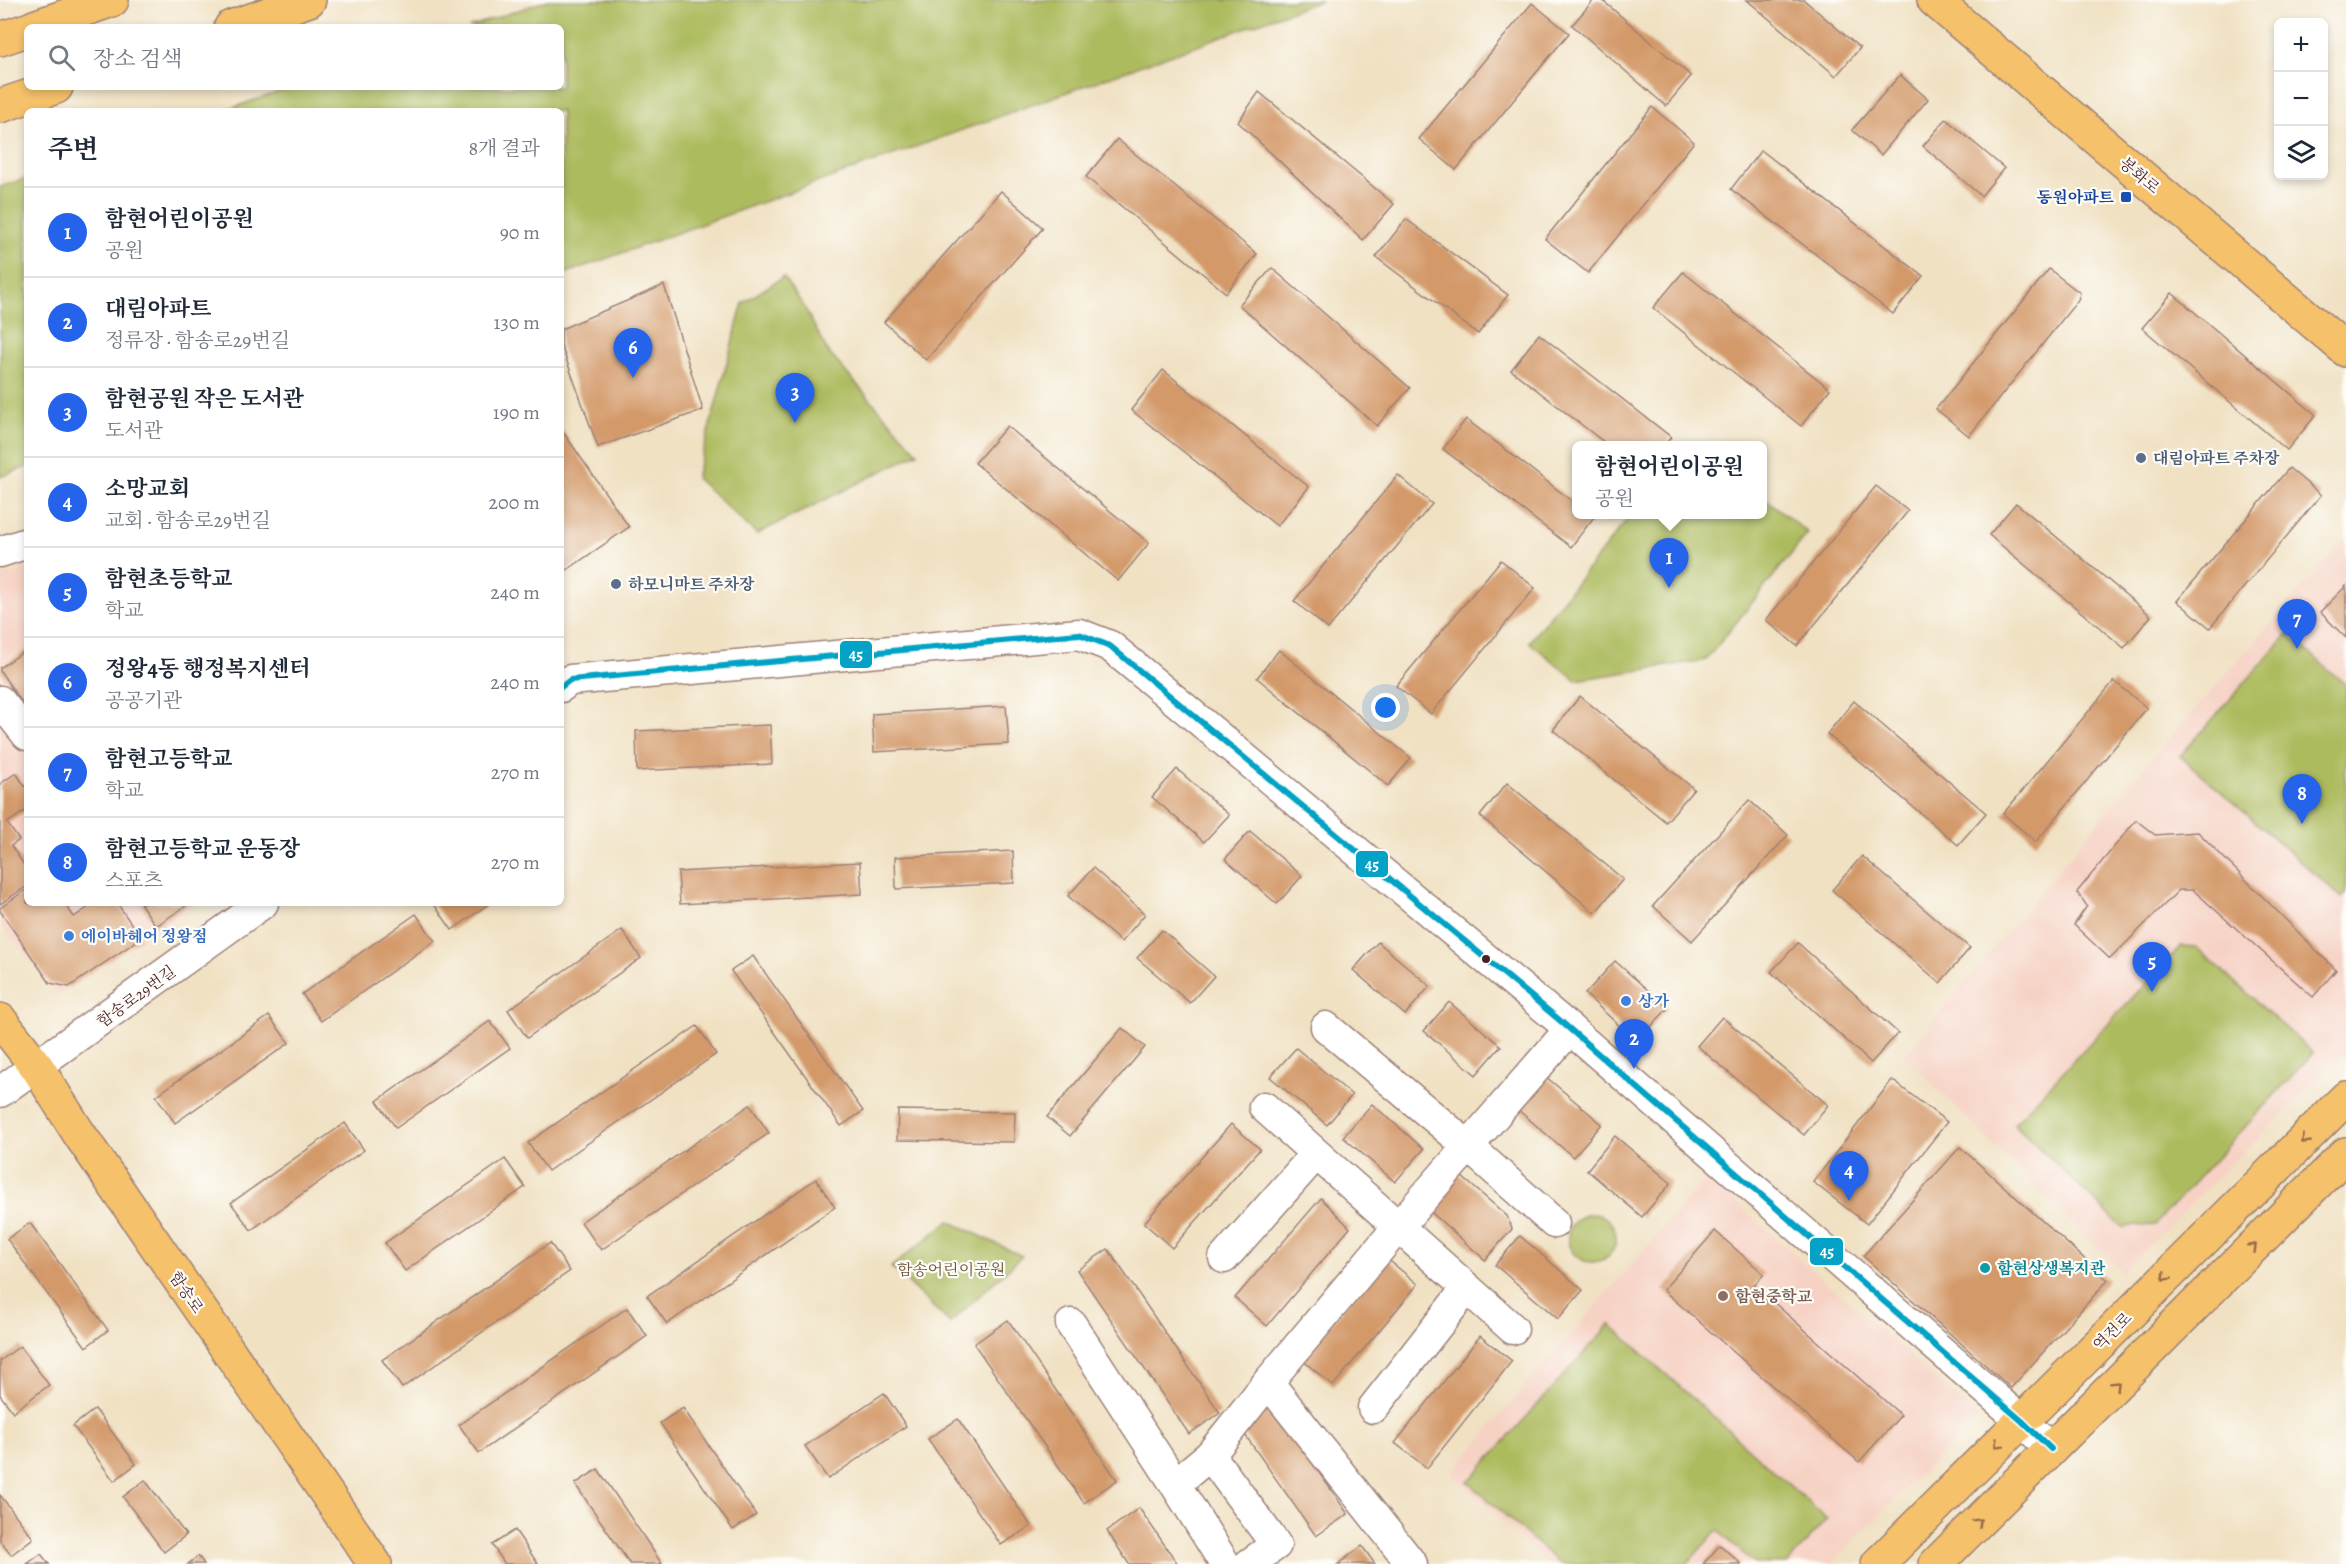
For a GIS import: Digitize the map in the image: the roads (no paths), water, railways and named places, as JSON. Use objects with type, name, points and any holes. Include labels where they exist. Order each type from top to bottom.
[{"type":"main road","points":[[43,24],[112,0]]},
{"type":"main road","points":[[240,24],[309,0]]},
{"type":"main road","name":"봉화로","points":[[1934,0],[2346,350]]},
{"type":"main road","points":[[0,39],[24,31]]},
{"type":"main road","points":[[0,106],[47,90]]},
{"type":"main road","name":"함송로","points":[[0,1020],[37,1067],[78,1132],[375,1564]]},
{"type":"main road","name":"역전로","points":[[1878,1564],[2346,1098]]},
{"type":"main road","points":[[1936,1564],[2346,1154]]},
{"type":"street","points":[[0,552],[24,544]]},
{"type":"street","points":[[564,678],[1079,634],[1110,646],[1570,1029],[2022,1421],[2051,1449]]},
{"type":"street","points":[[0,700],[24,731]]},
{"type":"street","name":"함송로29번길","points":[[0,1092],[259,906]]},
{"type":"street","points":[[1326,1027],[1468,1146],[1554,1223]]},
{"type":"street","points":[[1175,1484],[1210,1455],[1398,1227],[1570,1029]]},
{"type":"street","points":[[1264,1107],[1513,1329]]},
{"type":"street","points":[[1224,1258],[1316,1154]]},
{"type":"street","points":[[1373,1408],[1467,1288]]},
{"type":"street","points":[[1071,1324],[1225,1564]]},
{"type":"street","points":[[1268,1382],[1412,1564]]},
{"type":"street","points":[[1210,1455],[1276,1545],[1249,1564]]},
{"type":"place","name":"동원아파트","points":[[2126,197]]},
{"type":"place","name":"정왕4동 행정복지센터","points":[[633,378]]},
{"type":"place","name":"함현공원 작은 도서관","points":[[795,423]]},
{"type":"place","name":"대림아파트 주차장","points":[[2141,458]]},
{"type":"place","name":"하모니마트 주차장","points":[[616,584]]},
{"type":"place","name":"함현어린이공원","points":[[1669,588]]},
{"type":"place","name":"함현고등학교","points":[[2297,649]]},
{"type":"place","name":"함현고등학교 운동장","points":[[2302,824]]},
{"type":"place","name":"에이바헤어 정왕점","points":[[69,936]]},
{"type":"place","name":"함현초등학교","points":[[2152,992]]},
{"type":"place","name":"상가","points":[[1626,1001]]},
{"type":"place","name":"대림아파트","points":[[1634,1069]]},
{"type":"place","name":"소망교회","points":[[1849,1201]]},
{"type":"place","name":"함현상생복지관","points":[[1985,1268]]},
{"type":"place","name":"함현중학교","points":[[1723,1296]]},
{"type":"park label","name":"함송어린이공원","points":[[951,1269]]}]
